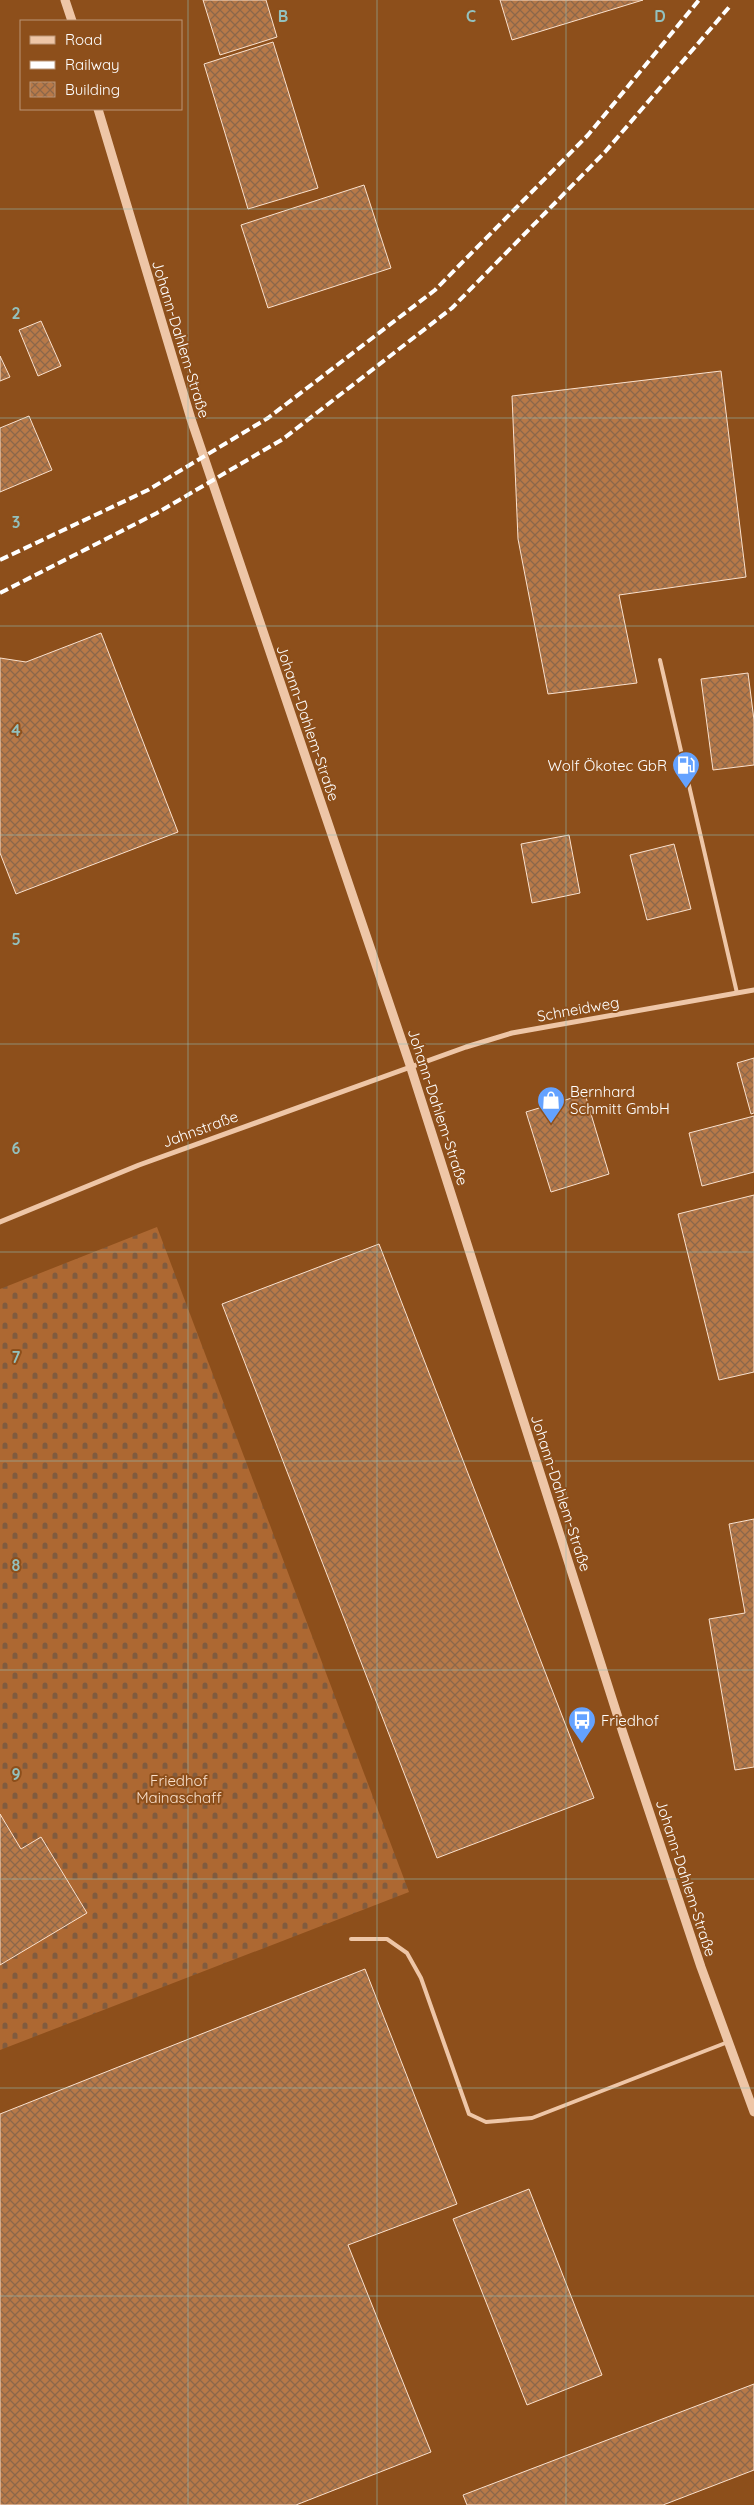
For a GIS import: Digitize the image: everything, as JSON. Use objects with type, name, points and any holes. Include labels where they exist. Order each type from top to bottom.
[{"type":"street","points":[[65,0],[72,20]]},
{"type":"street","name":"Johann-Dahlem-Straße","points":[[98,110],[191,419],[410,1065],[622,1733],[728,2042],[754,2112]]},
{"type":"street","name":"Schneidweg","points":[[410,1065],[512,1034],[754,990]]},
{"type":"street","name":"Jahnstraße","points":[[0,1222],[139,1165],[410,1065]]},
{"type":"lane","points":[[660,660],[737,993]]},
{"type":"lane","points":[[351,1939],[388,1939],[406,1953],[422,1978],[469,2114],[486,2122],[532,2118],[728,2042]]},
{"type":"green space","name":"Friedhof Mainaschaff","points":[[157,1227],[409,1892],[0,2050],[0,1289]]},
{"type":"building","points":[[203,0],[266,0],[277,37],[220,55]]},
{"type":"building","points":[[500,0],[643,0],[512,40]]},
{"type":"building","points":[[273,42],[318,188],[248,209],[204,64]]},
{"type":"building","points":[[364,185],[391,268],[268,308],[241,225]]},
{"type":"building","points":[[41,321],[61,366],[38,376],[19,330]]},
{"type":"building","points":[[0,356],[10,377],[0,381]]},
{"type":"building","points":[[721,371],[746,577],[619,595],[637,683],[548,694],[518,539],[512,396]]},
{"type":"building","points":[[29,416],[52,470],[0,492],[0,428]]},
{"type":"building","points":[[101,633],[178,832],[16,894],[0,853],[0,658],[26,662]]},
{"type":"building","points":[[748,673],[754,720],[754,765],[713,770],[701,679]]},
{"type":"building","points":[[569,835],[580,893],[532,903],[521,844]]},
{"type":"building","points":[[674,844],[691,909],[647,920],[630,855]]},
{"type":"building","points":[[754,1058],[754,1113],[751,1114],[737,1063]]},
{"type":"building","points":[[585,1094],[609,1174],[551,1192],[526,1112]]},
{"type":"building","points":[[754,1116],[754,1172],[702,1186],[689,1133]]},
{"type":"building","points":[[754,1195],[754,1372],[719,1380],[678,1214]]},
{"type":"building","points":[[379,1244],[594,1798],[437,1858],[222,1304]]},
{"type":"building","points":[[754,1519],[754,1767],[735,1770],[709,1619],[745,1613],[729,1524]]},
{"type":"building","points":[[0,1814],[21,1849],[41,1837],[87,1913],[0,1965]]},
{"type":"building","points":[[365,1969],[457,2204],[348,2245],[431,2452],[296,2505],[0,2505],[0,2114]]},
{"type":"building","points":[[529,2189],[602,2375],[527,2405],[453,2219]]},
{"type":"building","points":[[754,2384],[754,2470],[663,2505],[467,2505],[463,2495]]},
{"type":"railway","points":[[0,560],[148,490],[268,418],[435,290],[588,135],[699,0]]},
{"type":"railway","points":[[0,593],[157,513],[283,439],[452,308],[605,152],[731,5]]},
{"type":"place","name":"Wolf Ökotec GbR","points":[[686,789]]},
{"type":"place","name":"Bernhard Schmitt GmbH","points":[[551,1124]]},
{"type":"place","name":"Friedhof","points":[[582,1744]]}]
